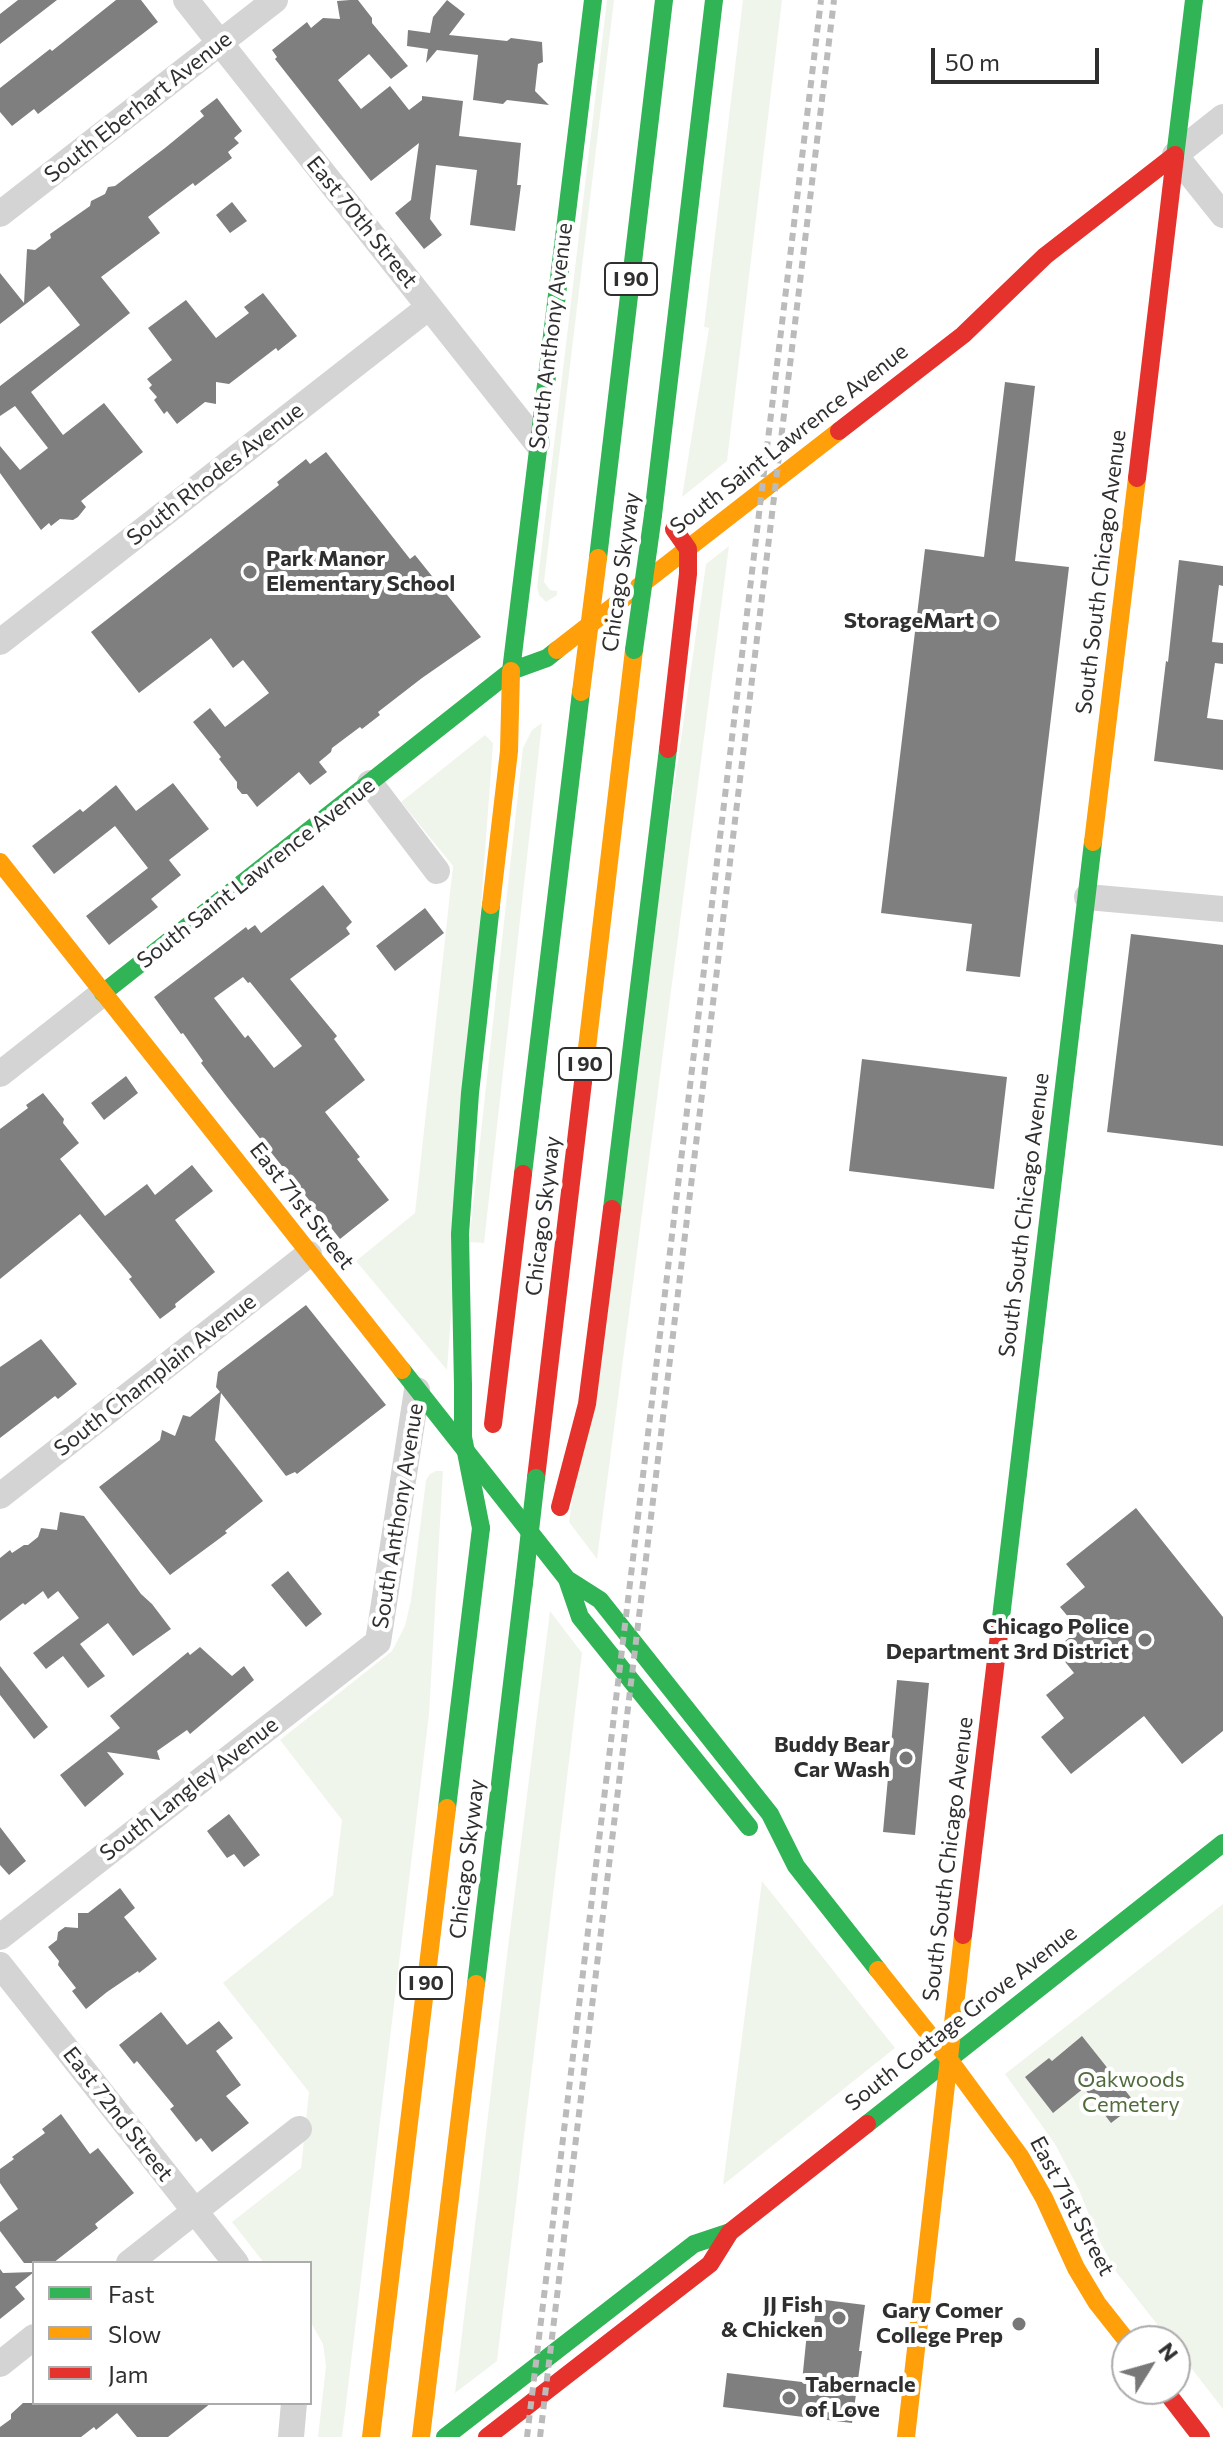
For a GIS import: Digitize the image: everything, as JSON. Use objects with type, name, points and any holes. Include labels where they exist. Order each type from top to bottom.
[{"type":"main road","name":"South Anthony Avenue","points":[[481,1528],[463,1437],[461,1218],[470,1093],[509,751],[511,671],[593,0]]},
{"type":"main road","name":"Chicago Skyway","points":[[371,2437],[664,0]]},
{"type":"main road","name":"Chicago Skyway","points":[[421,2437],[714,0]]},
{"type":"main road","name":"South South Chicago Avenue","points":[[906,2437],[948,2058],[1194,0]]},
{"type":"main road","name":"South Saint Lawrence Avenue","points":[[103,993],[511,671],[547,658],[963,335],[1045,256],[1175,155]]},
{"type":"main road","name":"South Saint Lawrence Avenue","points":[[973,300],[1045,256]]},
{"type":"main road","name":"South Saint Lawrence Avenue","points":[[569,610],[680,524],[688,549]]},
{"type":"main road","points":[[524,1583],[554,1519],[587,1404],[648,924],[688,549]]},
{"type":"main road","name":"South Saint Lawrence Avenue","points":[[511,671],[533,637]]},
{"type":"main road","name":"East 71st Street","points":[[0,862],[567,1579],[600,1600],[770,1814],[796,1866],[948,2058],[1020,2156],[1044,2198],[1076,2268],[1114,2325]]},
{"type":"main road","name":"East 71st Street","points":[[567,1579],[580,1617],[751,1830],[796,1866]]},
{"type":"main road","name":"South Cottage Grove Avenue","points":[[487,2437],[710,2264],[730,2232],[1223,1843]]},
{"type":"main road","name":"South Cottage Grove Avenue","points":[[445,2437],[694,2244],[730,2232]]},
{"type":"main road","points":[[1176,2405],[1201,2437]]},
{"type":"street","name":"East 70th Street","points":[[186,0],[537,443]]},
{"type":"street","name":"South Eberhart Avenue","points":[[0,214],[275,0]]},
{"type":"street","name":"South Saint Lawrence Avenue","points":[[1175,155],[1223,117]]},
{"type":"street","points":[[1175,155],[1223,215]]},
{"type":"street","name":"South Rhodes Avenue","points":[[0,642],[429,307]]},
{"type":"street","points":[[370,783],[437,871]]},
{"type":"street","points":[[1087,897],[1223,909]]},
{"type":"street","name":"South Saint Lawrence Avenue","points":[[0,1074],[103,993]]},
{"type":"street","name":"South Champlain Avenue","points":[[0,1496],[309,1254]]},
{"type":"street","name":"South Anthony Avenue","points":[[378,1642],[417,1390]]},
{"type":"street","name":"South Langley Avenue","points":[[0,1937],[378,1642]]},
{"type":"street","name":"East 72nd Street","points":[[0,1965],[234,2261]]},
{"type":"street","points":[[132,2261],[299,2129]]},
{"type":"street","points":[[0,2364],[32,2339]]},
{"type":"street","points":[[291,2437],[294,2405]]},
{"type":"green space","points":[[607,0],[614,0],[544,582],[550,590],[557,591],[557,595],[546,602],[539,595],[537,587]]},
{"type":"green space","points":[[743,0],[782,0],[727,461],[682,497],[709,328],[704,327]]},
{"type":"green space","points":[[729,546],[597,1559],[569,1522],[706,564]]},
{"type":"green space","points":[[542,723],[484,1243],[469,1242],[523,748],[532,730]]},
{"type":"green space","points":[[485,735],[493,743],[447,1370],[356,1261],[415,1213],[453,866],[401,802]]},
{"type":"green space","points":[[443,1471],[429,1714],[342,2437],[318,2437],[326,2366],[323,2344],[312,2325],[312,2261],[262,2261],[232,2222],[301,2168],[309,2092],[223,1983],[333,1895],[342,1820],[280,1740],[392,1651],[405,1626],[411,1600],[426,1480],[430,1474]]},
{"type":"green space","points":[[550,1611],[582,1653],[497,2361],[455,2393],[508,1947]]},
{"type":"green space","points":[[762,1881],[895,2048],[723,2185]]},
{"type":"green space","name":"Oakwoods Cemetery","points":[[1223,1904],[1223,2409],[1191,2368],[1191,2325],[1158,2325],[1117,2273],[1055,2144],[1005,2074]]},
{"type":"building","points":[[18,0],[57,0],[0,44],[0,14]]},
{"type":"building","points":[[116,0],[141,0],[158,22],[38,114],[34,109],[12,126],[0,112],[0,88]]},
{"type":"building","points":[[358,0],[372,18],[372,23],[408,66],[391,79],[369,54],[338,80],[361,109],[390,86],[409,110],[422,100],[422,96],[463,101],[459,136],[521,143],[517,185],[521,185],[515,231],[470,225],[477,170],[436,165],[430,219],[442,235],[424,249],[395,213],[411,200],[419,143],[371,181],[275,59],[277,57],[272,50],[307,22],[311,28],[323,18],[340,19],[337,1]]},
{"type":"building","points":[[447,0],[465,14],[449,35],[542,42],[543,62],[538,64],[535,91],[549,105],[473,100],[478,55],[437,50],[426,63],[428,49],[407,46],[408,30],[430,33],[433,17]]},
{"type":"building","points":[[217,98],[242,131],[234,138],[239,143],[228,152],[232,158],[148,217],[160,233],[101,277],[130,313],[31,392],[63,435],[104,403],[143,452],[81,501],[86,507],[78,517],[73,520],[60,519],[41,530],[0,473],[0,446],[20,470],[48,448],[15,406],[0,416],[0,386],[80,325],[49,286],[0,324],[0,273],[24,303],[27,249],[35,250],[51,238],[50,234],[90,206],[91,201],[105,194],[108,187],[115,186],[165,148],[204,116],[200,111]]},
{"type":"building","points":[[232,202],[247,221],[230,233],[216,215]]},
{"type":"building","points":[[263,293],[297,336],[229,384],[216,382],[216,404],[205,402],[177,424],[167,411],[164,414],[154,400],[157,397],[149,388],[152,385],[147,379],[172,360],[148,328],[186,300],[216,338],[249,313],[244,307]]},
{"type":"building","points":[[1005,382],[1035,386],[1015,561],[1069,567],[1020,977],[966,971],[972,924],[881,913],[925,549],[984,557]]},
{"type":"building","points":[[326,452],[410,559],[415,555],[481,637],[378,712],[380,715],[362,729],[360,727],[332,748],[319,762],[327,772],[310,785],[299,772],[257,807],[247,794],[242,794],[237,788],[237,782],[219,759],[221,757],[193,722],[210,708],[225,727],[269,693],[243,660],[233,668],[211,638],[139,693],[91,632],[279,485],[277,482],[306,459],[310,464]]},
{"type":"building","points":[[1179,560],[1223,566],[1223,586],[1219,585],[1212,642],[1223,643],[1223,664],[1215,663],[1207,718],[1223,720],[1223,770],[1154,761]]},
{"type":"building","points":[[173,783],[209,829],[169,860],[181,875],[151,899],[158,907],[109,945],[86,916],[148,868],[115,826],[54,874],[32,846],[80,809],[83,812],[116,785],[136,811]]},
{"type":"building","points":[[323,885],[352,922],[346,928],[350,934],[290,979],[337,1036],[334,1039],[365,1080],[325,1112],[389,1200],[340,1239],[227,1097],[154,997],[246,927],[248,930],[255,925],[261,933]],"holes":[[[243,977],[302,1046],[274,1068],[248,1035],[245,1038],[214,998]]]},
{"type":"building","points":[[425,908],[444,933],[395,971],[376,946]]},
{"type":"building","points":[[1131,934],[1223,945],[1223,1146],[1107,1132]]},
{"type":"building","points":[[862,1059],[1007,1077],[994,1189],[849,1171]]},
{"type":"building","points":[[126,1076],[138,1093],[104,1120],[91,1103]]},
{"type":"building","points":[[43,1093],[79,1143],[60,1159],[105,1216],[147,1184],[155,1195],[192,1165],[213,1191],[175,1220],[215,1272],[160,1319],[129,1279],[132,1277],[80,1214],[0,1279],[0,1129]]},
{"type":"building","points":[[306,1305],[386,1405],[297,1474],[286,1476],[221,1393],[215,1440],[263,1501],[225,1531],[227,1533],[170,1575],[99,1487],[160,1440],[162,1430],[175,1436],[183,1415],[190,1417],[220,1392],[216,1387],[218,1372]]},
{"type":"building","points":[[41,1339],[77,1384],[58,1399],[55,1396],[0,1438],[0,1367]]},
{"type":"building","name":"Chicago Police Department 3rd District","points":[[1136,1508],[1223,1617],[1223,1731],[1182,1764],[1144,1716],[1071,1774],[1041,1737],[1064,1718],[1046,1695],[1074,1673],[1055,1649],[1079,1630],[1060,1607],[1085,1587],[1066,1564]]},
{"type":"building","points":[[60,1512],[84,1516],[141,1594],[171,1629],[133,1656],[108,1623],[80,1644],[105,1676],[88,1688],[63,1656],[46,1669],[33,1653],[79,1618],[58,1591],[48,1599],[43,1591],[0,1621],[0,1558],[10,1550],[12,1553],[28,1545],[38,1537],[41,1528],[57,1530]]},
{"type":"building","points":[[288,1571],[322,1614],[306,1627],[271,1585]]},
{"type":"building","points":[[200,1647],[232,1676],[244,1666],[254,1680],[190,1734],[187,1730],[157,1751],[160,1760],[107,1752],[124,1774],[85,1807],[60,1775],[120,1728],[110,1716],[188,1652],[190,1655]]},
{"type":"building","points":[[0,1666],[48,1727],[34,1739],[0,1695]]},
{"type":"building","name":"Buddy Bear Car Wash","points":[[897,1680],[929,1683],[915,1835],[883,1832]]},
{"type":"building","points":[[229,1814],[260,1855],[244,1867],[234,1854],[227,1858],[207,1831]]},
{"type":"building","points":[[0,1827],[26,1861],[9,1875],[0,1865]]},
{"type":"building","points":[[120,1888],[135,1908],[124,1917],[157,1959],[86,2009],[72,1991],[76,1988],[48,1947],[65,1927],[78,1928],[78,1913],[88,1913]]},
{"type":"building","points":[[161,2012],[187,2045],[219,2021],[233,2038],[216,2051],[241,2085],[226,2096],[249,2123],[212,2152],[201,2138],[196,2142],[170,2109],[174,2106],[137,2061],[134,2064],[119,2045]]},
{"type":"building","points":[[1082,2036],[1136,2104],[1111,2123],[1084,2088],[1053,2113],[1025,2077],[1049,2058],[1052,2061]]},
{"type":"building","points":[[61,2114],[90,2154],[98,2148],[134,2193],[95,2224],[98,2228],[56,2261],[24,2263],[0,2231],[0,2222],[18,2209],[0,2183],[0,2169],[45,2133],[42,2129]]},
{"type":"building","points":[[0,2269],[3,2273],[32,2272],[15,2287],[25,2299],[0,2319]]},
{"type":"building","points":[[817,2299],[865,2305],[852,2423],[723,2407],[727,2373],[802,2382],[807,2332],[813,2333]]},
{"type":"building","points":[[23,2403],[208,2405],[168,2437],[137,2437],[117,2413],[96,2430],[94,2427],[81,2437],[0,2437],[0,2427],[11,2419],[11,2414]]},
{"type":"railway","points":[[527,2437],[821,0]]},
{"type":"railway","points":[[540,2437],[834,0]]},
{"type":"traffic: fast","points":[[511,671],[593,0]]},
{"type":"traffic: fast","points":[[598,558],[664,0]]},
{"type":"traffic: fast","points":[[653,515],[714,0]]},
{"type":"traffic: fast","points":[[1175,157],[1194,0]]},
{"type":"traffic: fast","points":[[634,650],[653,515]]},
{"type":"traffic: fast","points":[[103,993],[511,671],[547,658],[557,650]]},
{"type":"traffic: fast","points":[[523,1174],[581,692]]},
{"type":"traffic: fast","points":[[612,1209],[668,749]]},
{"type":"traffic: fast","points":[[1000,1626],[1093,842]]},
{"type":"traffic: fast","points":[[463,1386],[460,1234],[470,1093],[491,905]]},
{"type":"traffic: fast","points":[[402,1370],[567,1579],[600,1600],[770,1814],[796,1866],[878,1970]]},
{"type":"traffic: fast","points":[[463,1386],[463,1437],[481,1528]]},
{"type":"traffic: fast","points":[[524,1583],[536,1478]]},
{"type":"traffic: fast","points":[[447,1808],[481,1528]]},
{"type":"traffic: fast","points":[[567,1579],[580,1617],[749,1827]]},
{"type":"traffic: fast","points":[[476,1984],[524,1583]]},
{"type":"traffic: fast","points":[[867,2124],[1223,1843]]},
{"type":"traffic: fast","points":[[445,2437],[694,2244],[730,2232]]},
{"type":"traffic: slow","points":[[557,650],[839,431]]},
{"type":"traffic: slow","points":[[1093,842],[1137,478]]},
{"type":"traffic: slow","points":[[581,692],[598,558]]},
{"type":"traffic: slow","points":[[583,1082],[634,650]]},
{"type":"traffic: slow","points":[[491,905],[509,751],[511,671]]},
{"type":"traffic: slow","points":[[0,862],[402,1370]]},
{"type":"traffic: slow","points":[[371,2437],[447,1808]]},
{"type":"traffic: slow","points":[[906,2437],[963,1935]]},
{"type":"traffic: slow","points":[[878,1970],[1020,2156],[1044,2198],[1076,2268],[1114,2325]]},
{"type":"traffic: slow","points":[[421,2437],[476,1984]]},
{"type":"traffic: jam","points":[[839,431],[963,335],[1045,256],[1175,155]]},
{"type":"traffic: jam","points":[[1137,478],[1175,157]]},
{"type":"traffic: jam","points":[[668,749],[688,574],[688,549],[674,529]]},
{"type":"traffic: jam","points":[[536,1478],[583,1082]]},
{"type":"traffic: jam","points":[[493,1424],[523,1174]]},
{"type":"traffic: jam","points":[[560,1507],[587,1404],[612,1209]]},
{"type":"traffic: jam","points":[[963,1935],[1000,1626]]},
{"type":"traffic: jam","points":[[487,2437],[710,2264],[730,2232],[867,2124]]},
{"type":"traffic: jam","points":[[1176,2405],[1201,2437]]},
{"type":"place","name":"Park Manor Elementary School","points":[[250,572]]},
{"type":"place","name":"StorageMart","points":[[990,621]]},
{"type":"place","name":"Chicago Police Department 3rd District","points":[[1145,1640]]},
{"type":"place","name":"Buddy Bear Car Wash","points":[[906,1758]]},
{"type":"place","name":"JJ Fish & Chicken","points":[[839,2318]]},
{"type":"place","name":"Gary Comer College Prep","points":[[1019,2324]]},
{"type":"place","name":"Tabernacle of Love","points":[[789,2398]]}]
